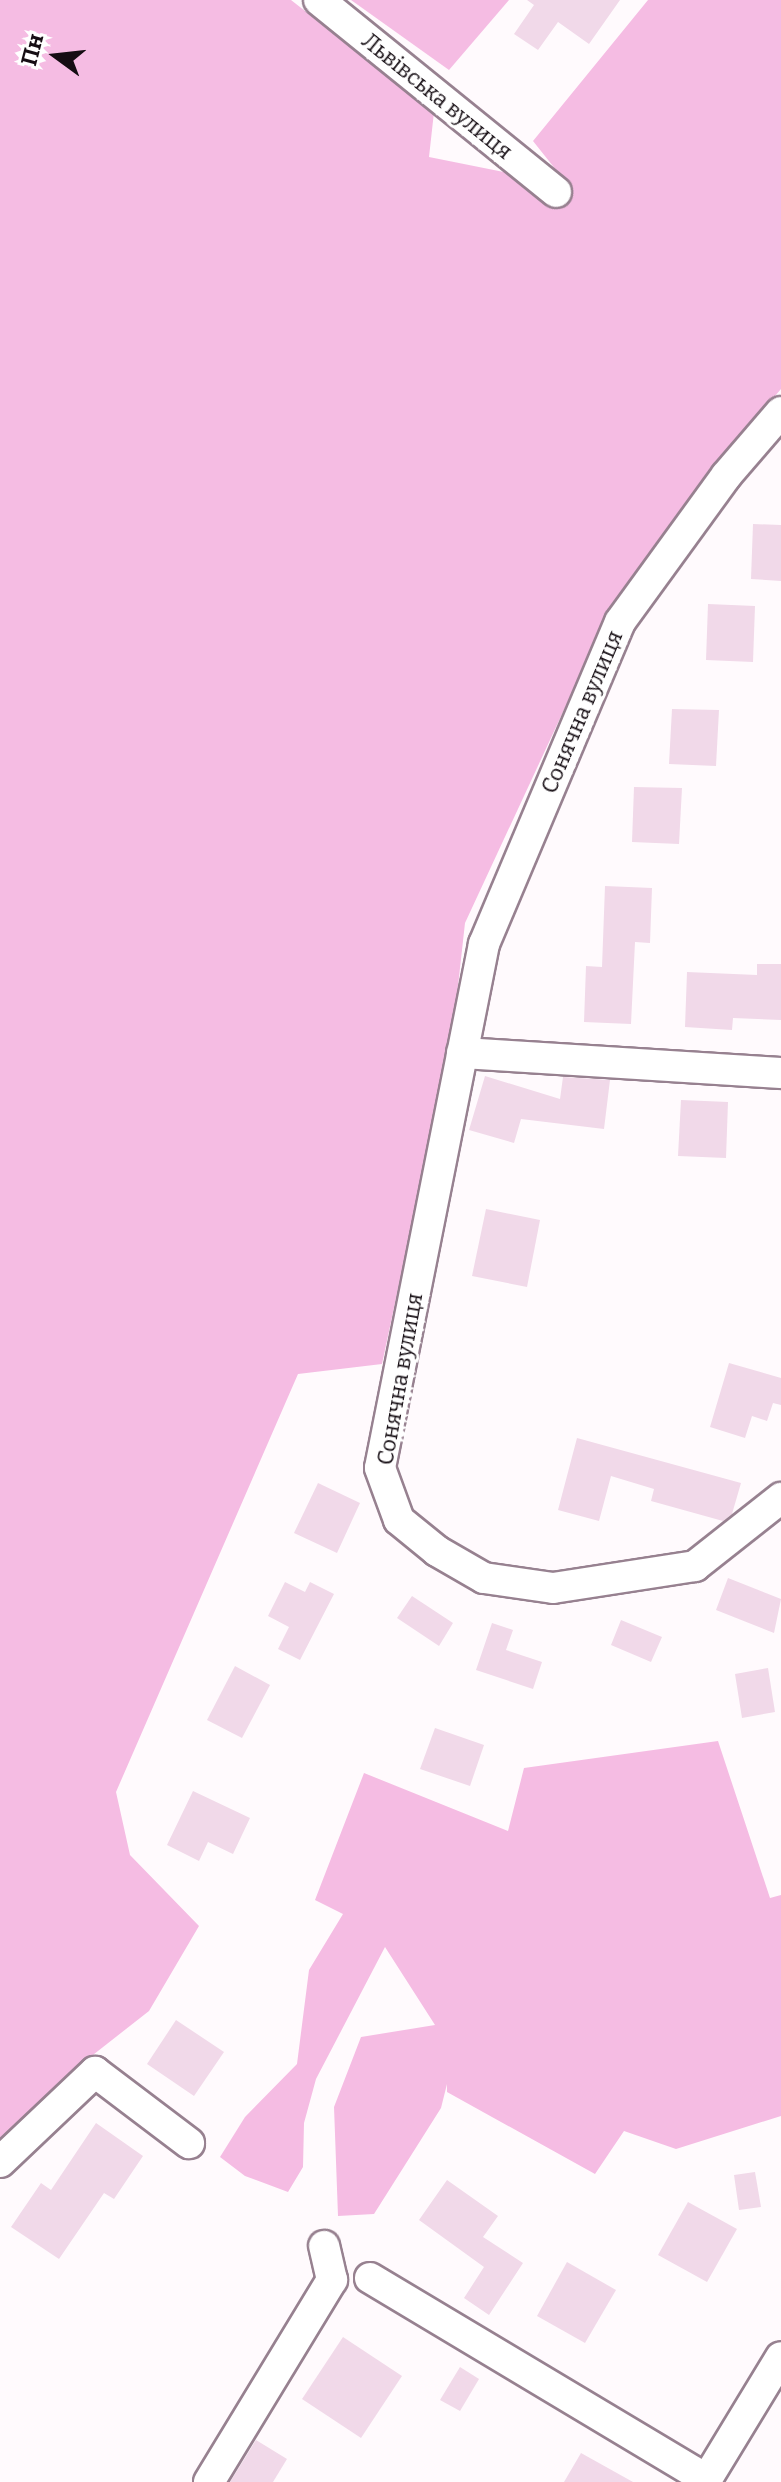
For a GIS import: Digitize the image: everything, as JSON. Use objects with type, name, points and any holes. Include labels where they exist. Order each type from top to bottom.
[{"type":"street","name":"Львівська вулиця","points":[[319,0],[556,192]]},
{"type":"street","name":"Сонячна вулиця","points":[[781,412],[726,476],[620,622],[484,944],[380,1468],[399,1520],[437,1551],[484,1578],[553,1588],[695,1566],[781,1498]]},
{"type":"street","points":[[462,1053],[781,1073]]},
{"type":"street","points":[[0,2162],[95,2072],[189,2143]]},
{"type":"street","points":[[209,2482],[332,2280],[324,2246]]},
{"type":"street","points":[[370,2278],[705,2480],[781,2357]]},
{"type":"shaded area","points":[[0,0],[291,0],[434,112],[429,157],[568,185],[533,141],[648,0],[781,0],[781,389],[709,472],[602,628],[465,923],[453,1031],[382,1364],[298,1374],[116,1792],[130,1855],[199,1926],[149,2011],[61,2080],[0,2141]]},
{"type":"shaded area","points":[[351,0],[509,0],[449,70]]},
{"type":"shaded area","points":[[718,1741],[770,1898],[781,1895],[781,2116],[676,2149],[624,2131],[595,2174],[447,2092],[447,2084],[441,2108],[374,2214],[338,2216],[334,2107],[361,2037],[435,2025],[385,1947],[316,2079],[304,2123],[303,2167],[288,2192],[245,2176],[220,2157],[245,2117],[297,2064],[309,1970],[343,1914],[315,1900],[364,1773],[508,1831],[524,1768]]},
{"type":"building","points":[[527,0],[620,0],[589,44],[558,22],[538,50],[514,34],[534,5]]},
{"type":"building","points":[[753,524],[781,525],[781,581],[751,579]]},
{"type":"building","points":[[708,604],[755,606],[753,662],[706,660]]},
{"type":"building","points":[[672,709],[719,710],[716,766],[669,764]]},
{"type":"building","points":[[634,787],[682,788],[679,844],[632,842]]},
{"type":"building","points":[[605,886],[652,888],[650,943],[635,942],[631,1024],[584,1022],[586,966],[602,967]]},
{"type":"building","points":[[757,964],[781,964],[781,1020],[733,1018],[732,1030],[685,1027],[687,972],[757,975]]},
{"type":"building","points":[[485,1076],[560,1099],[563,1077],[610,1080],[604,1129],[521,1119],[514,1143],[469,1130]]},
{"type":"building","points":[[681,1100],[728,1102],[726,1158],[678,1156]]},
{"type":"building","points":[[486,1209],[540,1220],[527,1287],[472,1276]]},
{"type":"building","points":[[729,1363],[781,1378],[781,1405],[773,1403],[767,1421],[752,1416],[745,1438],[710,1427]]},
{"type":"building","points":[[577,1438],[741,1483],[732,1514],[723,1521],[651,1501],[654,1489],[611,1476],[599,1521],[558,1510]]},
{"type":"building","points":[[318,1483],[360,1503],[337,1553],[294,1533]]},
{"type":"building","points":[[728,1578],[781,1599],[774,1633],[716,1610]]},
{"type":"building","points":[[285,1582],[305,1592],[310,1582],[334,1594],[300,1660],[278,1649],[289,1627],[268,1616]]},
{"type":"building","points":[[412,1596],[453,1623],[439,1646],[397,1618]]},
{"type":"building","points":[[621,1620],[662,1637],[651,1662],[611,1645]]},
{"type":"building","points":[[492,1623],[513,1630],[506,1650],[542,1662],[533,1689],[476,1670]]},
{"type":"building","points":[[235,1666],[270,1685],[242,1738],[207,1720]]},
{"type":"building","points":[[768,1668],[775,1712],[742,1718],[735,1674]]},
{"type":"building","points":[[435,1728],[484,1745],[470,1786],[420,1769]]},
{"type":"building","points":[[193,1791],[250,1818],[233,1854],[208,1842],[199,1861],[167,1845]]},
{"type":"building","points":[[176,2020],[224,2052],[194,2096],[147,2064]]},
{"type":"building","points":[[96,2123],[143,2156],[114,2199],[104,2193],[59,2259],[11,2227],[41,2183],[51,2190]]},
{"type":"building","points":[[755,2172],[761,2207],[739,2210],[734,2175]]},
{"type":"building","points":[[447,2180],[498,2216],[483,2237],[523,2263],[489,2315],[464,2298],[484,2267],[419,2220]]},
{"type":"building","points":[[688,2202],[737,2229],[707,2282],[658,2255]]},
{"type":"building","points":[[567,2262],[616,2290],[585,2343],[537,2316]]},
{"type":"building","points":[[343,2337],[402,2376],[361,2438],[302,2399]]},
{"type":"building","points":[[460,2367],[479,2379],[460,2411],[440,2400]]},
{"type":"building","points":[[256,2440],[287,2459],[273,2482],[230,2482]]},
{"type":"building","points":[[581,2453],[633,2482],[564,2482]]}]
